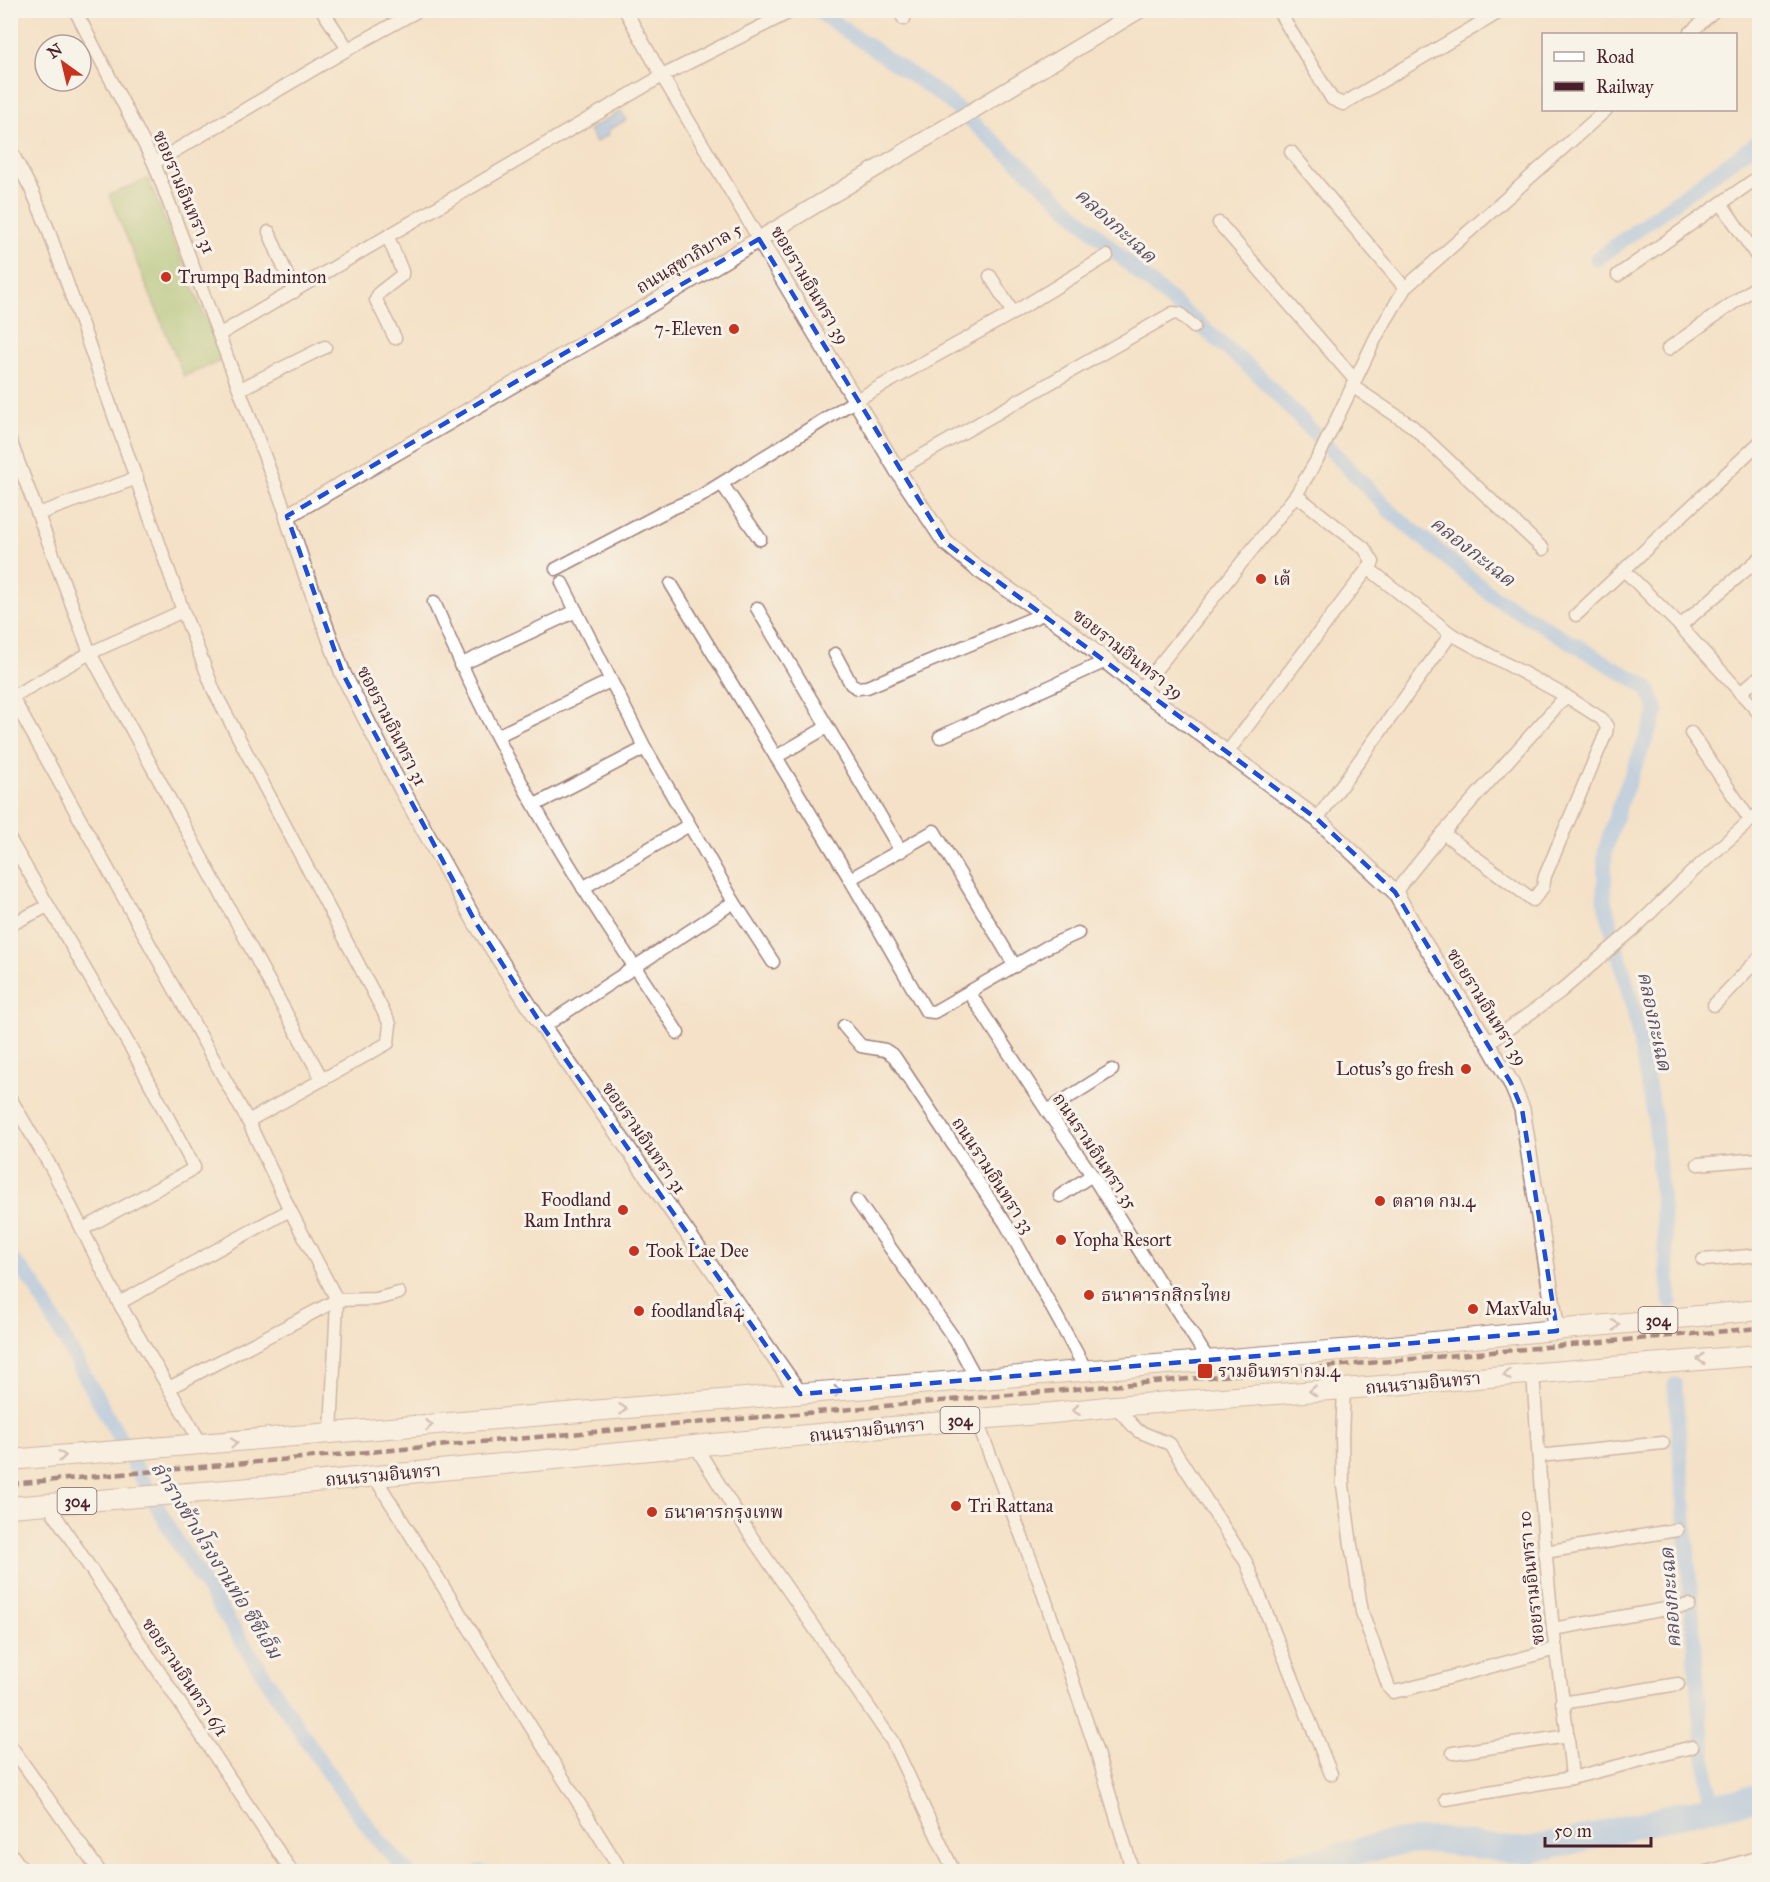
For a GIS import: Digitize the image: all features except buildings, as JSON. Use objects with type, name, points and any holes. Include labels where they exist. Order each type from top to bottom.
[{"type":"main road","name":"304","points":[[10,1460],[1209,1361],[1557,1331],[1760,1310]]},
{"type":"main road","name":"ถนนรามอินทรา","points":[[10,1507],[696,1447],[1115,1406],[1760,1355]]},
{"type":"street","name":"ซอยรามอินทรา 31","points":[[75,10],[154,163],[288,516],[303,566],[343,674],[368,726],[476,923],[543,1027],[800,1394]]},
{"type":"street","points":[[322,10],[348,49]]},
{"type":"street","points":[[154,163],[419,10]]},
{"type":"street","name":"ซอยรามอินทรา 39","points":[[625,10],[897,470],[945,542],[966,560],[1063,626],[1140,689],[1317,819],[1395,892],[1425,945],[1488,1043],[1511,1083],[1522,1109],[1557,1331]]},
{"type":"street","name":"ถนนสุขาภิบาล 5","points":[[288,516],[759,239],[1140,10]]},
{"type":"street","points":[[1278,10],[1332,99],[1343,104],[1503,10]]},
{"type":"street","points":[[1690,33],[1715,10]]},
{"type":"street","points":[[220,334],[662,76],[792,12]]},
{"type":"street","points":[[1140,689],[1296,495],[1319,456],[1353,383],[1405,288],[1605,111]]},
{"type":"street","points":[[10,149],[33,193],[48,229],[183,611],[214,691],[390,1024],[388,1043],[248,1121]]},
{"type":"street","points":[[1292,152],[1405,288]]},
{"type":"street","points":[[1618,275],[1760,176]]},
{"type":"street","points":[[1721,203],[1760,261]]},
{"type":"street","points":[[1219,223],[1353,383],[1412,426],[1543,549]]},
{"type":"street","points":[[269,232],[294,292]]},
{"type":"street","points":[[388,237],[402,275],[379,293],[376,300],[395,338]]},
{"type":"street","points":[[556,569],[670,509],[701,496],[856,400],[1013,314],[1107,256]]},
{"type":"street","points":[[990,276],[1013,314]]},
{"type":"street","points":[[1668,349],[1760,284]]},
{"type":"street","points":[[897,470],[1173,313],[1180,314],[1194,327]]},
{"type":"street","points":[[240,389],[325,348]]},
{"type":"street","points":[[10,440],[90,653],[322,1079]]},
{"type":"street","points":[[1576,615],[1760,442]]},
{"type":"street","points":[[38,514],[137,478]]},
{"type":"street","points":[[722,484],[760,538]]},
{"type":"street","points":[[1226,754],[1373,562],[1364,548],[1296,495]]},
{"type":"street","points":[[1680,626],[1760,558]]},
{"type":"street","points":[[1368,568],[1451,634],[1566,696],[1605,723],[1606,733],[1545,876],[1543,887],[1533,900],[1443,833]]},
{"type":"street","points":[[1624,570],[1680,626],[1760,714]]},
{"type":"street","points":[[562,583],[645,748],[734,902],[773,962]]},
{"type":"street","points":[[671,584],[850,879],[926,1011],[934,1012],[1078,933]]},
{"type":"street","points":[[434,602],[460,665],[535,805],[583,888],[678,1033]]},
{"type":"street","points":[[757,608],[902,850]]},
{"type":"street","points":[[183,611],[90,653],[11,697],[248,1121],[290,1210],[337,1300],[331,1434]]},
{"type":"street","points":[[460,665],[576,611]]},
{"type":"street","points":[[835,654],[850,684],[858,688],[867,687],[1043,614]]},
{"type":"street","points":[[1317,819],[1451,634]]},
{"type":"street","points":[[940,737],[1106,661]]},
{"type":"street","points":[[1740,693],[1760,676]]},
{"type":"street","points":[[497,736],[610,681]]},
{"type":"street","points":[[1395,892],[1443,833],[1566,696]]},
{"type":"street","points":[[776,757],[827,728]]},
{"type":"street","points":[[1488,1043],[1560,992],[1635,927],[1690,873],[1755,816],[1692,733]]},
{"type":"street","points":[[535,805],[645,748]]},
{"type":"street","points":[[583,888],[689,825]]},
{"type":"street","points":[[850,879],[934,831],[1015,966]]},
{"type":"street","points":[[10,840],[135,1055],[194,1167],[83,1229]]},
{"type":"street","points":[[543,1027],[734,902]]},
{"type":"street","points":[[10,925],[48,906]]},
{"type":"street","points":[[1714,1005],[1760,957]]},
{"type":"street","name":"ถนนรามอินทรา 35","points":[[969,992],[1092,1176],[1209,1361]]},
{"type":"street","name":"ถนนรามอินทรา 33","points":[[844,1026],[861,1046],[885,1050],[894,1056],[1006,1224],[1086,1370]]},
{"type":"street","points":[[1047,1111],[1112,1070]]},
{"type":"street","points":[[10,1098],[52,1169],[119,1303],[202,1445]]},
{"type":"street","points":[[1698,1164],[1760,1159]]},
{"type":"street","points":[[1060,1196],[1092,1176]]},
{"type":"street","points":[[857,1201],[956,1341],[976,1380]]},
{"type":"street","points":[[119,1303],[290,1210]]},
{"type":"street","points":[[1703,1260],[1760,1255]]},
{"type":"street","points":[[170,1388],[337,1300],[376,1299],[399,1293]]},
{"type":"street","name":"ซอยรามอินทรา 10","points":[[1533,1373],[1545,1552],[1572,1778]]},
{"type":"street","points":[[1344,1389],[1343,1485],[1362,1612],[1389,1688],[1393,1692],[1407,1689],[1556,1649]]},
{"type":"street","points":[[1115,1406],[1138,1431],[1170,1444],[1246,1562],[1331,1774]]},
{"type":"street","points":[[976,1419],[1043,1591],[1097,1753],[1133,1872]]},
{"type":"street","points":[[1539,1456],[1663,1443]]},
{"type":"street","points":[[696,1447],[751,1536],[892,1742],[954,1872]]},
{"type":"street","points":[[374,1476],[620,1869]]},
{"type":"street","name":"ซอยรามอินทรา 6/1","points":[[47,1503],[292,1872]]},
{"type":"street","points":[[1545,1552],[1677,1530]]},
{"type":"street","points":[[1553,1629],[1689,1605]]},
{"type":"street","points":[[1562,1703],[1678,1684]]},
{"type":"street","points":[[1453,1753],[1568,1736]]},
{"type":"street","points":[[10,1745],[100,1872]]},
{"type":"street","points":[[1446,1798],[1572,1778],[1692,1747]]},
{"type":"street","points":[[10,1852],[24,1872]]},
{"type":"street","points":[[1707,1872],[1760,1857]]},
{"type":"highlighted area","points":[[759,239],[945,542],[1317,819],[1395,892],[1511,1083],[1522,1109],[1557,1331],[800,1394],[543,1027],[476,923],[343,674],[287,516]]},
{"type":"green space","name":"Trumpq Badminton","points":[[148,179],[223,360],[184,376],[109,195]]},
{"type":"water","points":[[621,111],[626,120],[608,130],[609,134],[596,142],[589,130]]},
{"type":"waterway","name":"คลองกะเฉด","points":[[816,10],[944,97],[1133,268],[1256,373],[1393,514],[1494,597],[1647,687],[1657,711],[1618,809],[1605,851],[1604,900],[1634,1011],[1655,1120],[1670,1301]]},
{"type":"waterway","points":[[1597,259],[1760,140]]},
{"type":"waterway","name":"ลำรางข้างโรงงานท่อ ซีซีเอ็ม","points":[[10,1257],[34,1284],[177,1542],[324,1767],[379,1841],[408,1872]]},
{"type":"waterway","name":"คลองกะเฉด","points":[[1675,1385],[1699,1707],[1711,1807]]},
{"type":"waterway","points":[[1270,1872],[1394,1843],[1434,1840],[1526,1850],[1760,1797]]},
{"type":"waterway","points":[[1526,1850],[1532,1872]]},
{"type":"railway","points":[[10,1484],[1760,1328]]},
{"type":"place","name":"Trumpq Badminton","points":[[166,277]]},
{"type":"place","name":"7-Eleven","points":[[734,329]]},
{"type":"place","name":"เต้","points":[[1261,579]]},
{"type":"place","name":"Lotus's go fresh","points":[[1466,1069]]},
{"type":"place","name":"ตลาด กม.4","points":[[1380,1201]]},
{"type":"place","name":"Foodland Ram Inthra","points":[[623,1210]]},
{"type":"place","name":"Yopha Resort","points":[[1061,1240]]},
{"type":"place","name":"Took Lae Dee","points":[[634,1251]]},
{"type":"place","name":"ธนาคารกสิกรไทย","points":[[1089,1295]]},
{"type":"place","name":"MaxValu","points":[[1473,1309]]},
{"type":"place","name":"foodlandโล4","points":[[639,1311]]},
{"type":"place","name":"รามอินทรา กม.4","points":[[1205,1371]]},
{"type":"place","name":"Tri Rattana","points":[[956,1506]]},
{"type":"place","name":"ธนาคารกรุงเทพ","points":[[652,1512]]}]
